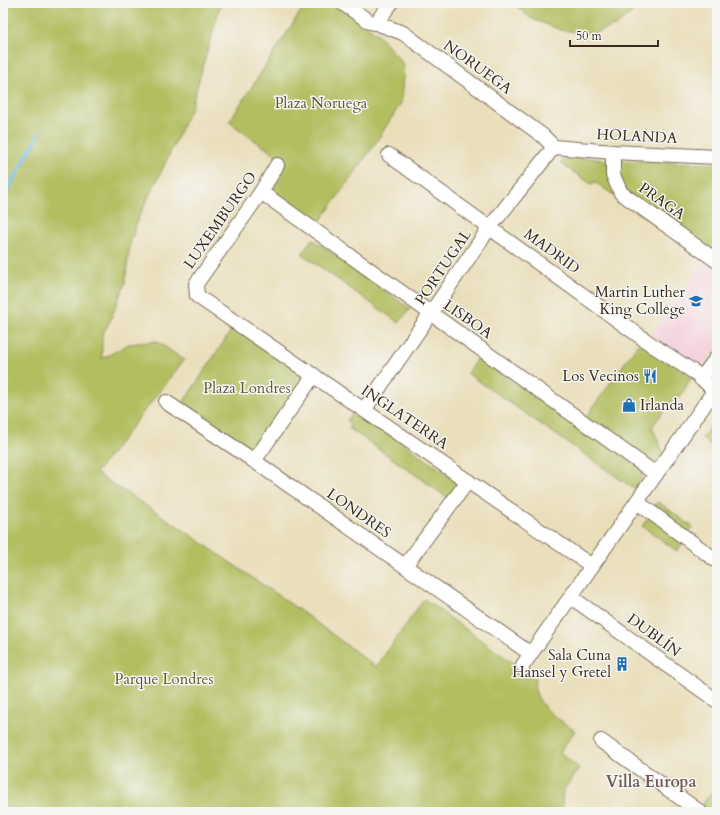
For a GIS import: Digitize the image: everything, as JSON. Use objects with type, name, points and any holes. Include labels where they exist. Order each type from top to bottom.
[{"type":"street","name":"NORUEGA","points":[[342,3],[370,22],[403,33],[543,136],[554,147]]},
{"type":"street","points":[[376,23],[391,3]]},
{"type":"street","name":"HOLANDA","points":[[554,147],[613,152],[717,157]]},
{"type":"street","name":"PORTUGAL","points":[[364,410],[490,227],[554,147]]},
{"type":"street","name":"PRAGA","points":[[613,152],[613,175],[621,194],[717,261]]},
{"type":"street","name":"MADRID","points":[[389,155],[652,345],[697,374],[715,392]]},
{"type":"street","name":"LUXEMBURGO","points":[[197,296],[196,284],[261,192],[278,165]]},
{"type":"street","name":"LISBOA","points":[[261,192],[656,474]]},
{"type":"street","name":"INGLATERRA","points":[[197,296],[592,566]]},
{"type":"street","points":[[701,378],[717,357]]},
{"type":"street","points":[[254,461],[314,375]]},
{"type":"street","points":[[571,597],[715,392]]},
{"type":"street","name":"LONDRES","points":[[166,402],[405,566],[527,660],[571,597]]},
{"type":"street","points":[[405,566],[468,481]]},
{"type":"street","points":[[637,502],[717,561]]},
{"type":"street","name":"DUBLÍN","points":[[571,597],[717,701]]},
{"type":"street","points":[[601,741],[700,812]]},
{"type":"shaded area","name":"Martin Luther King College","points":[[707,259],[717,267],[717,347],[701,369],[651,335]]},
{"type":"green space","name":"Parque Londres","points":[[3,3],[221,3],[191,108],[139,216],[130,244],[125,283],[110,321],[102,335],[102,359],[129,344],[157,341],[184,360],[96,473],[179,527],[305,614],[376,667],[424,599],[535,679],[537,696],[541,703],[547,710],[575,731],[560,752],[579,768],[563,791],[562,812],[3,812]]},
{"type":"green space","name":"Plaza Noruega","points":[[306,3],[335,3],[378,34],[404,65],[401,103],[373,147],[319,223],[270,188],[285,162],[229,122]]},
{"type":"green space","points":[[513,3],[642,3],[617,25],[593,34],[561,30],[530,18]]},
{"type":"green space","points":[[566,156],[607,160],[609,175],[699,256],[595,182],[591,184],[560,163]]},
{"type":"green space","points":[[619,160],[717,164],[717,255],[623,189],[618,181]]},
{"type":"green space","points":[[312,239],[410,309],[399,323],[302,254]]},
{"type":"green space","name":"Plaza Londres","points":[[236,323],[312,373],[256,454],[181,406]]},
{"type":"green space","points":[[639,343],[692,377],[680,397],[672,400],[652,427],[663,452],[655,464],[586,417]]},
{"type":"green space","points":[[477,358],[647,472],[634,489],[467,373]]},
{"type":"green space","points":[[355,409],[459,483],[448,498],[349,428],[351,424],[347,421]]},
{"type":"green space","points":[[717,417],[717,451],[702,438]]},
{"type":"green space","points":[[658,502],[693,527],[688,533],[653,508]]},
{"type":"green space","points":[[649,517],[684,542],[677,551],[642,526]]},
{"type":"green space","points":[[717,784],[717,812],[697,812]]},
{"type":"waterway","points":[[3,198],[40,133]]},
{"type":"place","name":"Martin Luther King College","points":[[696,301]]},
{"type":"place","name":"Los Vecinos","points":[[650,376]]},
{"type":"place","name":"Irlanda","points":[[629,405]]},
{"type":"place","name":"Sala Cuna Hansel y Gretel","points":[[622,664]]},
{"type":"district","name":"Villa Europa","points":[[651,782]]}]
